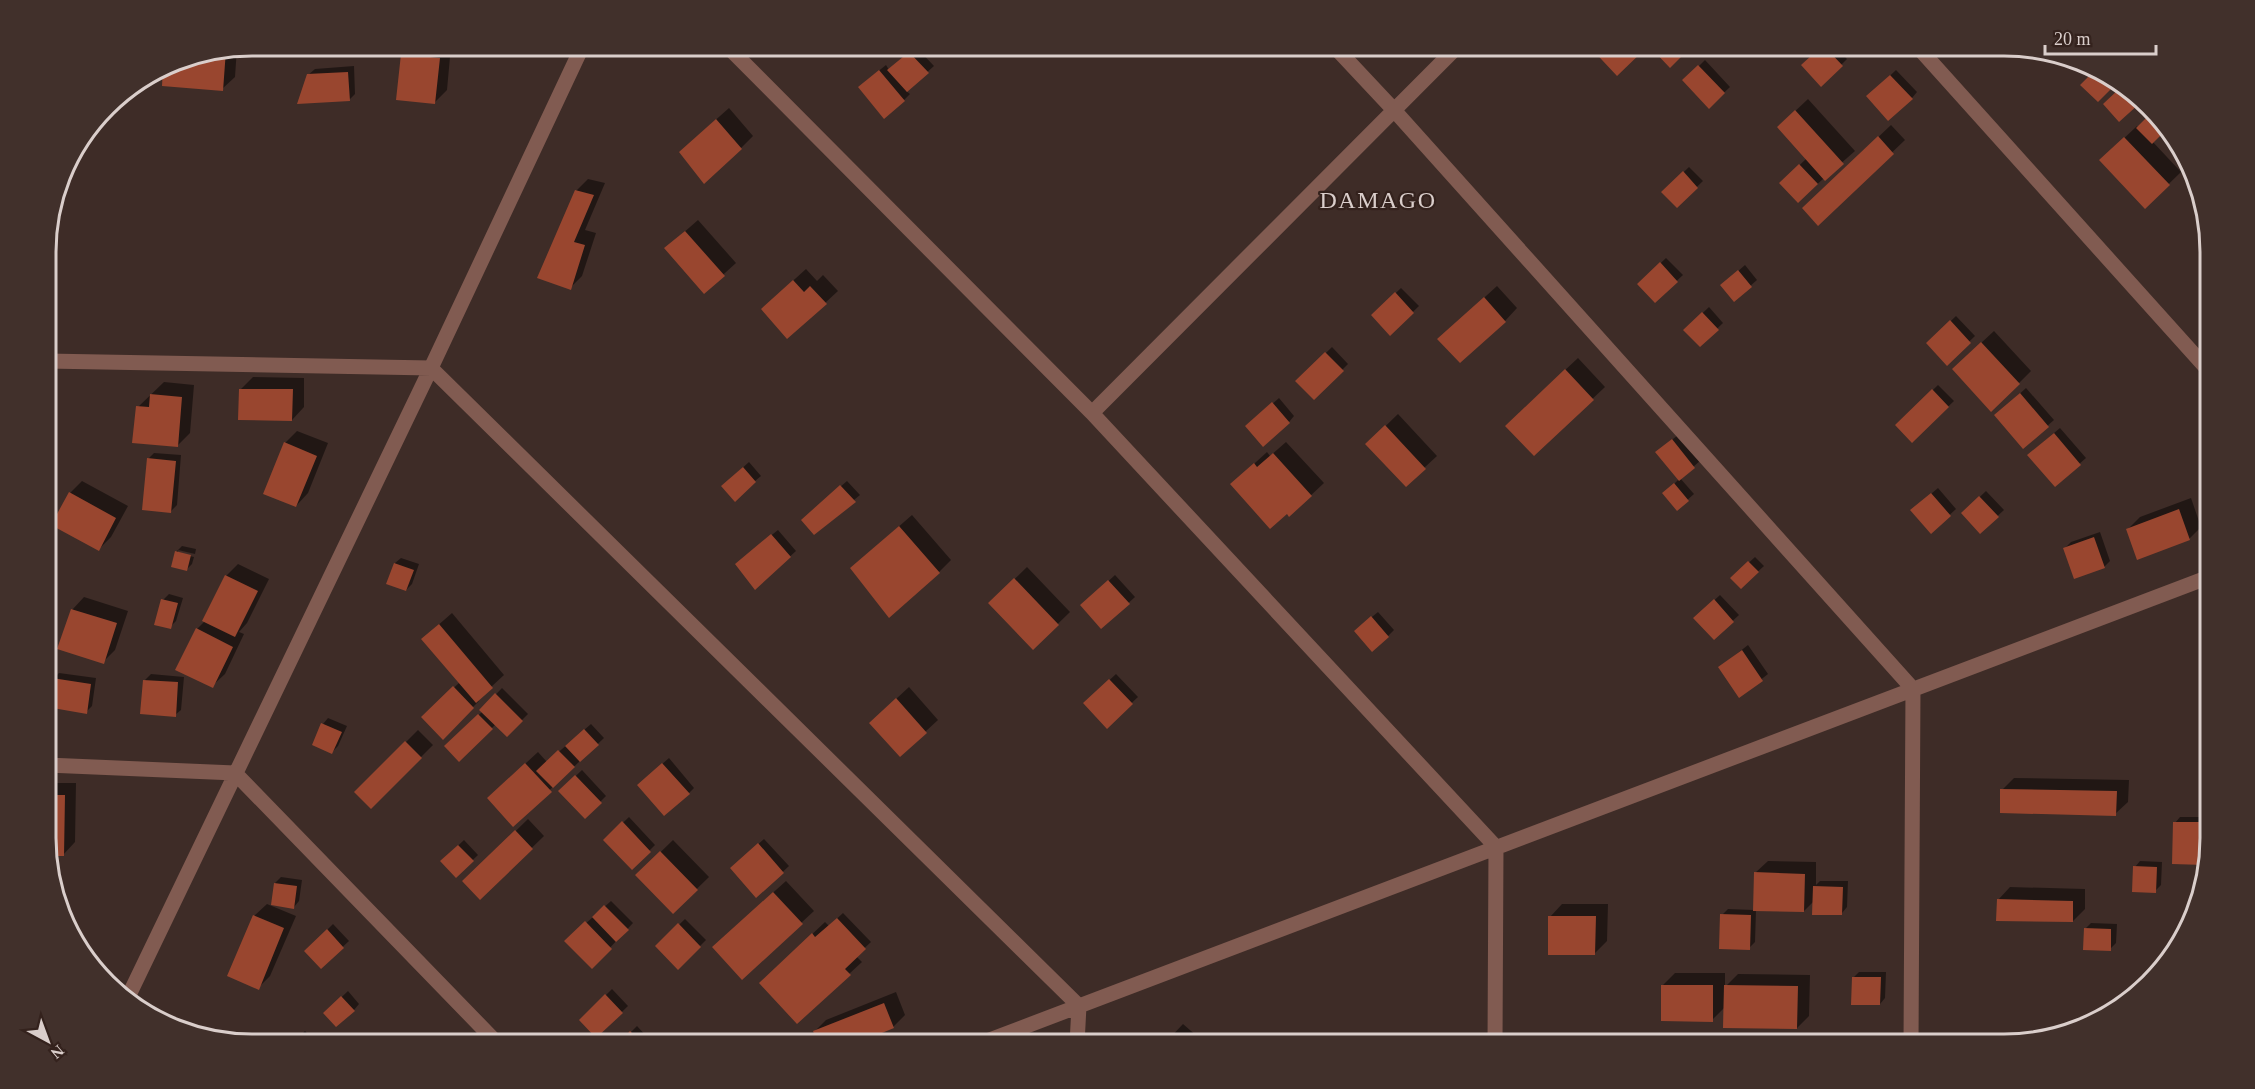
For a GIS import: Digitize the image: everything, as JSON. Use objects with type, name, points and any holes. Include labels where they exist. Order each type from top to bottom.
[{"type":"street","points":[[131,992],[431,368],[578,56]]},
{"type":"street","points":[[737,56],[1092,413],[1496,847],[1496,1033]]},
{"type":"street","points":[[1343,56],[1913,689],[1911,1033]]},
{"type":"street","points":[[1092,413],[1448,56]]},
{"type":"street","points":[[1926,56],[2200,362]]},
{"type":"street","points":[[56,361],[431,368],[1079,1006],[1078,1034]]},
{"type":"street","points":[[1006,1034],[2200,579]]},
{"type":"street","points":[[56,765],[235,773],[488,1034]]},
{"type":"building","points":[[401,56],[440,58],[435,104],[396,100]]},
{"type":"building","points":[[904,56],[913,56],[929,73],[907,92],[887,70]]},
{"type":"building","points":[[1598,56],[1638,56],[1617,76]]},
{"type":"building","points":[[1659,56],[1682,56],[1670,68]]},
{"type":"building","points":[[1811,56],[1833,56],[1843,66],[1821,87],[1801,65]]},
{"type":"building","points":[[225,57],[223,91],[162,86],[162,77],[176,70]]},
{"type":"building","points":[[1698,65],[1725,93],[1709,109],[1682,80]]},
{"type":"building","points":[[879,70],[905,101],[884,119],[858,87]]},
{"type":"building","points":[[348,72],[350,101],[297,104],[307,74]]},
{"type":"building","points":[[1890,75],[1913,99],[1888,121],[1866,96]]},
{"type":"building","points":[[2090,75],[2112,88],[2098,102],[2080,85]]},
{"type":"building","points":[[2116,92],[2135,107],[2119,122],[2103,104]]},
{"type":"building","points":[[1795,110],[1844,164],[1825,181],[1777,127]]},
{"type":"building","points":[[2146,118],[2161,135],[2152,144],[2136,128]]},
{"type":"building","points":[[716,119],[742,149],[704,184],[679,152]]},
{"type":"building","points":[[1878,136],[1894,154],[1818,226],[1802,208]]},
{"type":"building","points":[[2124,137],[2170,185],[2145,209],[2099,160]]},
{"type":"building","points":[[1799,164],[1818,184],[1798,203],[1779,183]]},
{"type":"building","points":[[1683,171],[1698,188],[1677,208],[1661,192]]},
{"type":"building","points":[[575,190],[594,195],[574,242],[585,245],[571,290],[537,278]]},
{"type":"building","points":[[685,231],[725,276],[704,294],[664,248]]},
{"type":"building","points":[[1660,262],[1678,282],[1655,303],[1637,284]]},
{"type":"building","points":[[1738,270],[1752,287],[1734,302],[1720,285]]},
{"type":"building","points":[[793,280],[804,292],[810,286],[827,304],[787,339],[761,309]]},
{"type":"building","points":[[1395,292],[1414,313],[1390,336],[1371,315]]},
{"type":"building","points":[[1484,297],[1506,322],[1460,363],[1437,339]]},
{"type":"building","points":[[1702,312],[1719,330],[1700,347],[1683,330]]},
{"type":"building","points":[[1950,320],[1971,343],[1947,366],[1926,343]]},
{"type":"building","points":[[1981,342],[2020,384],[1991,412],[1952,369]]},
{"type":"building","points":[[1325,352],[1344,371],[1314,400],[1295,381]]},
{"type":"building","points":[[1565,369],[1594,400],[1534,456],[1505,426]]},
{"type":"building","points":[[239,389],[293,389],[292,421],[238,420]]},
{"type":"building","points":[[1932,389],[1949,407],[1912,443],[1895,425]]},
{"type":"building","points":[[2020,393],[2049,427],[2023,449],[1994,415]]},
{"type":"building","points":[[150,394],[182,397],[178,447],[132,443],[136,406],[149,407]]},
{"type":"building","points":[[1272,402],[1290,423],[1263,447],[1245,426]]},
{"type":"building","points":[[1385,425],[1426,469],[1406,487],[1365,444]]},
{"type":"building","points":[[2054,433],[2081,465],[2055,487],[2027,455]]},
{"type":"building","points":[[1672,439],[1695,468],[1679,481],[1655,452]]},
{"type":"building","points":[[284,442],[317,456],[296,507],[263,494]]},
{"type":"building","points":[[1273,453],[1312,496],[1289,517],[1287,514],[1270,529],[1230,484],[1254,463],[1257,467]]},
{"type":"building","points":[[147,458],[176,461],[171,513],[142,510]]},
{"type":"building","points":[[743,467],[756,482],[735,502],[721,486]]},
{"type":"building","points":[[1674,483],[1689,501],[1677,511],[1662,493]]},
{"type":"building","points":[[840,485],[856,502],[814,535],[801,520]]},
{"type":"building","points":[[69,492],[116,518],[99,551],[56,528],[56,516]]},
{"type":"building","points":[[1931,493],[1951,516],[1931,534],[1910,510]]},
{"type":"building","points":[[1979,496],[1999,517],[1980,534],[1961,513]]},
{"type":"building","points":[[2179,509],[2190,540],[2137,560],[2126,529]]},
{"type":"building","points":[[899,526],[940,573],[889,618],[850,568]]},
{"type":"building","points":[[771,534],[791,557],[755,590],[735,564]]},
{"type":"building","points":[[2094,537],[2105,568],[2074,579],[2063,548]]},
{"type":"building","points":[[175,551],[191,555],[187,571],[171,567]]},
{"type":"building","points":[[1748,561],[1759,572],[1741,589],[1730,578]]},
{"type":"building","points":[[394,563],[414,570],[406,591],[386,584]]},
{"type":"building","points":[[225,575],[258,591],[235,637],[202,621]]},
{"type":"building","points":[[1014,578],[1059,625],[1033,650],[988,603]]},
{"type":"building","points":[[1108,580],[1130,604],[1101,629],[1080,605]]},
{"type":"building","points":[[161,599],[178,603],[171,629],[154,625]]},
{"type":"building","points":[[1714,599],[1734,622],[1714,640],[1693,618]]},
{"type":"building","points":[[71,609],[117,623],[104,664],[57,649]]},
{"type":"building","points":[[1371,616],[1389,637],[1372,652],[1354,631]]},
{"type":"building","points":[[439,624],[493,688],[476,703],[421,639]]},
{"type":"building","points":[[196,628],[233,647],[213,688],[175,670]]},
{"type":"building","points":[[1742,650],[1763,681],[1739,698],[1718,667]]},
{"type":"building","points":[[56,679],[91,684],[87,714],[56,709]]},
{"type":"building","points":[[1109,679],[1133,704],[1107,729],[1083,703]]},
{"type":"building","points":[[143,680],[178,682],[176,717],[140,714]]},
{"type":"building","points":[[453,686],[474,708],[443,740],[421,717]]},
{"type":"building","points":[[495,693],[523,721],[507,737],[479,710]]},
{"type":"building","points":[[896,698],[927,733],[900,757],[869,723]]},
{"type":"building","points":[[478,714],[493,729],[459,762],[444,746]]},
{"type":"building","points":[[321,723],[342,732],[332,754],[312,745]]},
{"type":"building","points":[[584,729],[599,745],[580,762],[565,746]]},
{"type":"building","points":[[405,741],[422,758],[371,809],[354,792]]},
{"type":"building","points":[[558,750],[575,767],[553,788],[536,771]]},
{"type":"building","points":[[525,763],[552,792],[513,827],[487,798]]},
{"type":"building","points":[[662,763],[690,794],[664,816],[637,785]]},
{"type":"building","points":[[575,775],[602,803],[585,819],[558,791]]},
{"type":"building","points":[[2000,789],[2117,791],[2116,816],[2000,813]]},
{"type":"building","points":[[56,795],[65,795],[64,856],[57,856]]},
{"type":"building","points":[[622,821],[651,852],[632,870],[603,840]]},
{"type":"building","points":[[2173,822],[2200,822],[2198,865],[2172,864]]},
{"type":"building","points":[[515,830],[533,849],[480,900],[462,881]]},
{"type":"building","points":[[758,843],[784,873],[756,898],[730,868]]},
{"type":"building","points":[[458,845],[474,861],[456,878],[440,861]]},
{"type":"building","points":[[660,851],[698,890],[673,914],[635,875]]},
{"type":"building","points":[[2133,866],[2157,867],[2156,893],[2132,892]]},
{"type":"building","points":[[1754,872],[1805,874],[1804,912],[1753,911]]},
{"type":"building","points":[[274,883],[297,886],[294,909],[271,905]]},
{"type":"building","points":[[1813,886],[1843,887],[1842,915],[1812,915]]},
{"type":"building","points":[[773,892],[803,924],[742,980],[712,947]]},
{"type":"building","points":[[1997,899],[2073,901],[2073,922],[1996,921]]},
{"type":"building","points":[[604,905],[629,930],[616,942],[592,917]]},
{"type":"building","points":[[1720,914],[1751,915],[1750,950],[1719,949]]},
{"type":"building","points":[[253,915],[284,928],[259,990],[227,976]]},
{"type":"building","points":[[1548,916],[1596,916],[1595,955],[1548,955]]},
{"type":"building","points":[[837,918],[866,949],[845,969],[851,975],[797,1024],[759,983],[812,933],[815,937]]},
{"type":"building","points":[[585,921],[612,949],[592,969],[564,941]]},
{"type":"building","points":[[678,923],[701,947],[678,970],[655,946]]},
{"type":"building","points":[[2084,928],[2111,929],[2111,951],[2083,950]]},
{"type":"building","points":[[327,929],[344,948],[321,969],[304,951]]},
{"type":"building","points":[[1852,977],[1881,977],[1880,1005],[1851,1005]]},
{"type":"building","points":[[1661,985],[1713,985],[1713,1022],[1661,1021]]},
{"type":"building","points":[[1724,985],[1798,986],[1797,1029],[1723,1028]]},
{"type":"building","points":[[605,994],[623,1013],[601,1034],[592,1034],[579,1020]]},
{"type":"building","points":[[341,996],[355,1011],[336,1027],[323,1013]]},
{"type":"building","points":[[884,1003],[894,1028],[880,1034],[814,1034],[813,1031]]},
{"type":"district","name":"DAMAGO","points":[[1378,200]]}]
